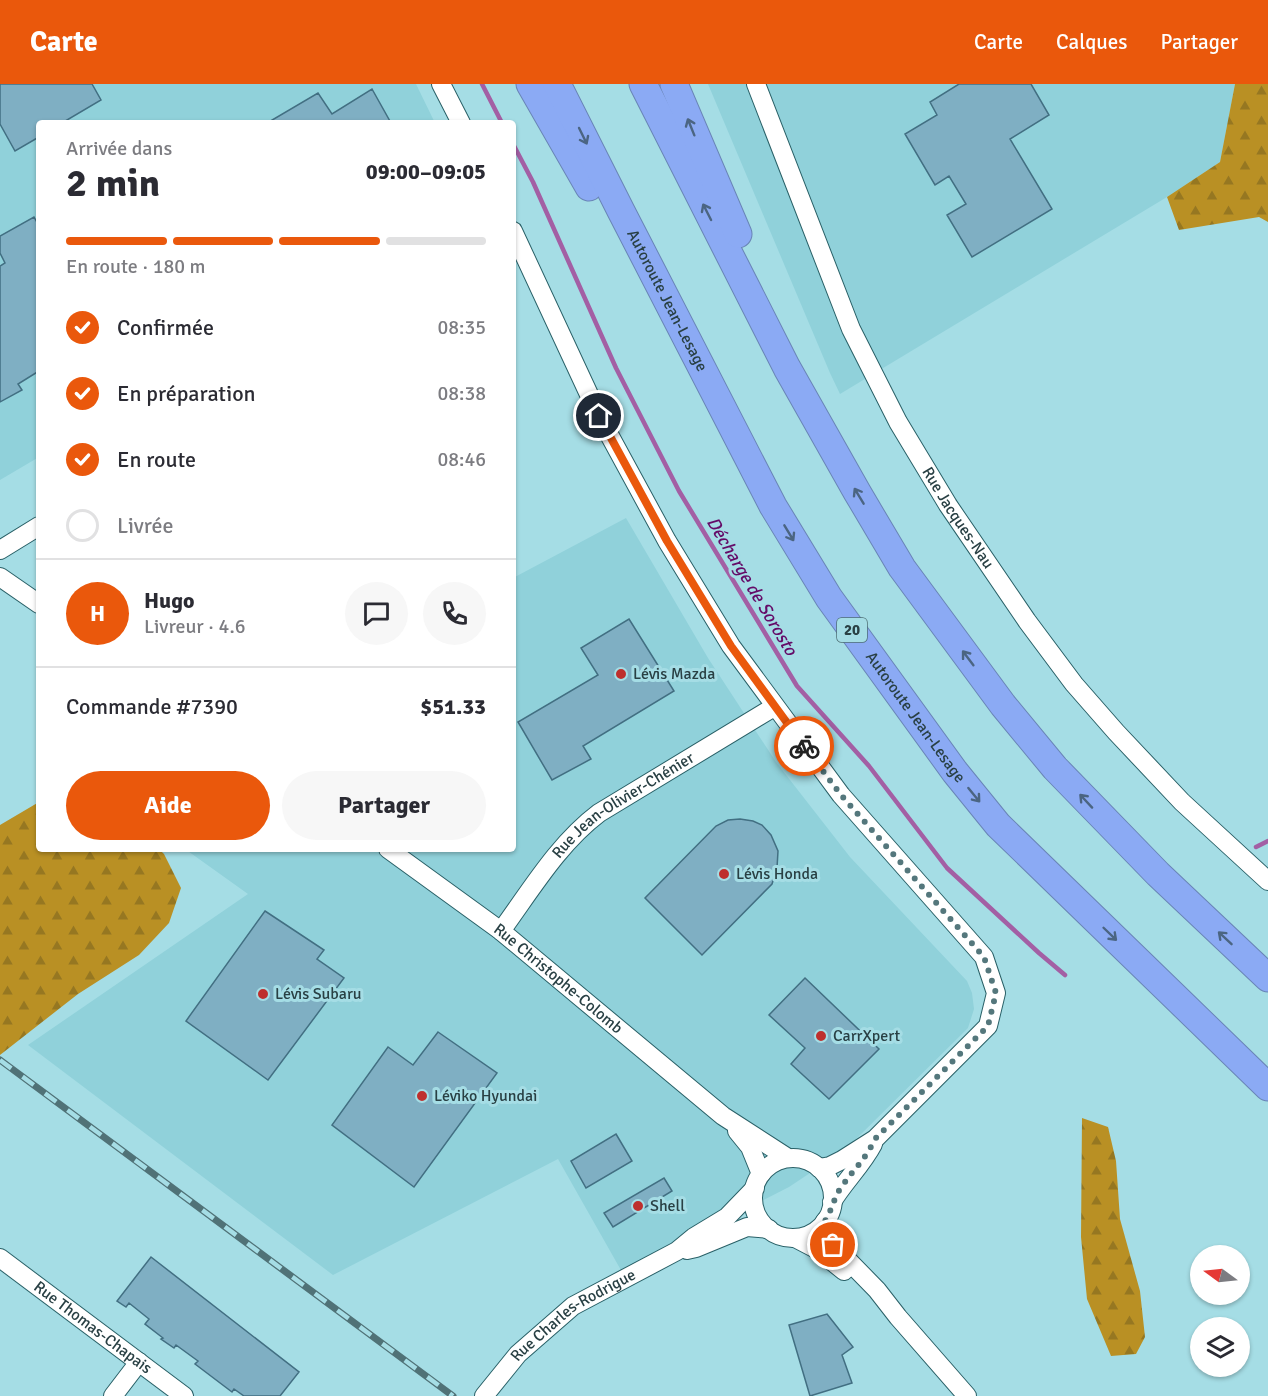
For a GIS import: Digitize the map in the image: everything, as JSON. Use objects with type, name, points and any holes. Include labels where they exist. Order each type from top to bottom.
[{"type":"highway","points":[[530,84],[738,456],[773,506]]},
{"type":"highway","name":"Autoroute Jean-Lesage","points":[[557,84],[773,506],[829,598],[955,772],[998,825],[1268,1087]]},
{"type":"highway","points":[[643,84],[787,368],[902,568],[1002,705],[1055,768],[1158,874],[1268,978]]},
{"type":"highway","points":[[674,84],[703,156],[804,384],[812,412]]},
{"type":"street","points":[[441,84],[459,120]]},
{"type":"street","name":"Rue Jacques-Nau","points":[[756,84],[851,329],[898,423],[948,505],[1074,684],[1182,802],[1268,881]]},
{"type":"street","points":[[516,237],[599,416],[667,541],[731,646],[841,795],[984,957],[996,993],[988,1026],[875,1139],[842,1160],[819,1168]]},
{"type":"street","points":[[0,550],[36,528]]},
{"type":"street","points":[[0,577],[36,602]]},
{"type":"street","name":"Rue Jean-Olivier-Chénier","points":[[501,931],[562,846],[579,827],[774,706]]},
{"type":"street","name":"Rue Christophe-Colomb","points":[[392,852],[501,931],[723,1116],[788,1158]]},
{"type":"street","name":"Rue Christophe-Colomb","points":[[723,1116],[750,1147],[758,1181]]},
{"type":"street","points":[[832,1202],[842,1185],[867,1156],[875,1139]]},
{"type":"street","points":[[795,1238],[816,1231],[825,1221],[830,1213],[832,1202],[831,1185],[826,1174],[819,1168],[806,1160],[788,1158],[771,1164],[758,1181],[753,1193],[755,1212],[763,1224],[781,1236],[795,1238],[818,1250],[898,1317]]},
{"type":"street","name":"Rue Charles-Rodrigue","points":[[484,1396],[518,1354],[573,1306],[676,1251],[727,1217],[758,1181]]},
{"type":"street","points":[[825,1221],[833,1245],[877,1290],[967,1396]]},
{"type":"street","name":"Rue Charles-Rodrigue","points":[[676,1251],[696,1248],[747,1227],[769,1229]]},
{"type":"street","name":"Rue Thomas-Chapais","points":[[0,1258],[184,1396]]},
{"type":"street","points":[[113,1396],[139,1362]]},
{"type":"shaded area","points":[[0,84],[416,84],[434,120],[36,120],[36,459],[0,480]]},
{"type":"shaded area","points":[[708,84],[1235,84],[1220,162],[1167,197],[840,394]]},
{"type":"shaded area","points":[[626,518],[708,658],[776,762],[850,857],[967,981],[972,993],[974,1009],[968,1028],[846,1149],[789,1187],[622,1272],[558,1159],[333,1275],[28,1045],[248,894],[189,852],[516,852],[516,576]]},
{"type":"green space","points":[[1235,84],[1268,84],[1268,222],[1259,217],[1179,230],[1167,197],[1220,162]]},
{"type":"green space","points":[[36,804],[36,852],[162,852],[181,888],[169,923],[139,955],[78,994],[0,1055],[0,825]]},
{"type":"green space","points":[[1082,1118],[1108,1127],[1116,1161],[1120,1219],[1140,1291],[1145,1337],[1136,1354],[1111,1356],[1087,1299],[1081,1237]]},
{"type":"building","points":[[0,84],[92,84],[101,100],[67,120],[36,120],[36,139],[15,151],[0,124]]},
{"type":"building","points":[[959,84],[1031,84],[1049,115],[1010,139],[1052,209],[972,257],[947,215],[966,204],[949,176],[935,185],[905,134],[937,115],[930,102]]},
{"type":"building","points":[[372,89],[389,120],[272,120],[318,93],[332,114]]},
{"type":"building","points":[[34,217],[36,221],[36,373],[18,384],[22,390],[0,402],[0,266],[5,263],[0,253],[0,236]]},
{"type":"building","points":[[629,619],[674,691],[583,746],[591,759],[552,780],[518,722],[598,675],[581,648]]},
{"type":"building","points":[[740,819],[762,825],[771,835],[778,851],[777,868],[772,884],[702,955],[645,898],[716,826],[728,820]]},
{"type":"building","points":[[265,911],[324,950],[317,959],[344,978],[268,1080],[186,1021]]},
{"type":"building","points":[[805,978],[879,1049],[829,1099],[791,1064],[805,1048],[769,1015]]},
{"type":"building","points":[[438,1032],[497,1073],[414,1187],[332,1125],[388,1047],[413,1065]]},
{"type":"building","points":[[616,1134],[632,1161],[586,1188],[571,1161]]},
{"type":"building","points":[[664,1178],[672,1191],[613,1227],[604,1213]]},
{"type":"building","points":[[151,1257],[299,1372],[280,1396],[244,1396],[234,1389],[232,1392],[195,1364],[198,1361],[176,1345],[174,1348],[161,1339],[163,1338],[145,1324],[149,1319],[129,1303],[126,1307],[117,1301]]},
{"type":"building","points":[[827,1314],[853,1347],[842,1355],[852,1383],[810,1396],[789,1325]]},
{"type":"waterway","name":"Décharge de Sorosto","points":[[482,84],[500,120]]},
{"type":"waterway","name":"Décharge de Sorosto","points":[[516,150],[533,182],[616,368],[679,491],[797,686],[869,766],[947,868],[1065,975]]},
{"type":"waterway","name":"Décharge de Sorosto","points":[[1256,847],[1268,841]]},
{"type":"railway","points":[[0,1060],[453,1396]]},
{"type":"way so far","points":[[804,746],[841,795],[984,957],[996,993],[988,1026],[875,1139],[867,1156],[842,1185],[825,1221],[833,1245]]},
{"type":"place","name":"Lévis Mazda","points":[[621,674]]},
{"type":"place","name":"Lévis Honda","points":[[724,874]]},
{"type":"place","name":"Lévis Subaru","points":[[263,994]]},
{"type":"place","name":"CarrXpert","points":[[821,1036]]},
{"type":"place","name":"Léviko Hyundai","points":[[422,1096]]},
{"type":"place","name":"Shell","points":[[638,1206]]},
{"type":"route","points":[[599,416],[667,541],[731,646],[804,746]]}]
